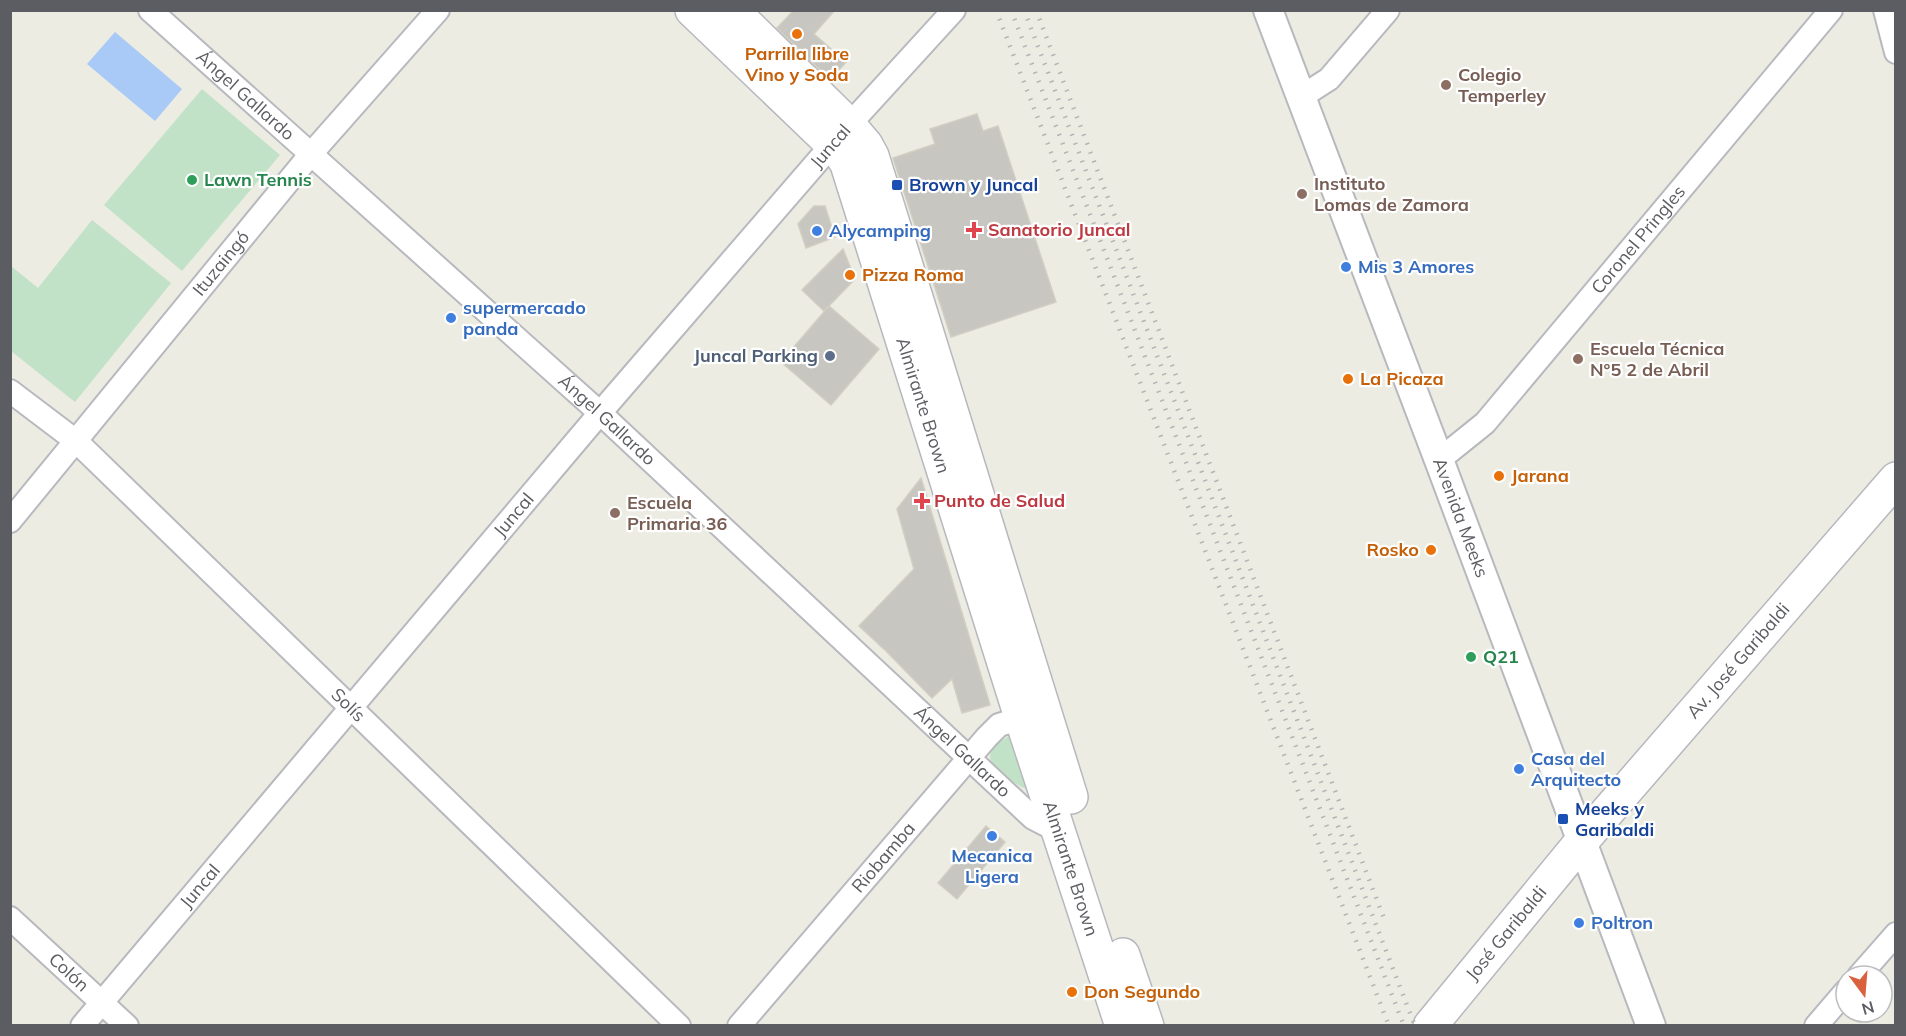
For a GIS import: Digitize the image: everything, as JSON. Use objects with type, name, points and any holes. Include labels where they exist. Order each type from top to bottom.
[{"type":"main road","name":"Almirante Brown","points":[[692,10],[841,135]]},
{"type":"main road","name":"Almirante Brown","points":[[732,10],[841,135],[841,154],[852,178],[1032,714],[1096,875],[1147,1026]]},
{"type":"main road","name":"Av. José Garibaldi","points":[[1582,842],[1896,479]]},
{"type":"main road","name":"Almirante Brown","points":[[1032,714],[1058,831],[1122,1026]]},
{"type":"main road","name":"José Garibaldi","points":[[1430,1026],[1582,842]]},
{"type":"street","name":"Ángel Gallardo","points":[[150,10],[600,413],[1033,818],[1058,831]]},
{"type":"street","name":"Ituzaingó","points":[[10,521],[310,155],[438,10]]},
{"type":"street","name":"Juncal","points":[[82,1026],[600,413],[841,135],[954,10]]},
{"type":"street","name":"Avenida Meeks","points":[[1268,10],[1651,1026]]},
{"type":"street","points":[[1301,97],[1329,80],[1388,10]]},
{"type":"street","name":"Coronel Pringles","points":[[1439,460],[1485,423],[1831,10]]},
{"type":"street","points":[[1885,10],[1896,52]]},
{"type":"street","name":"Solís","points":[[10,391],[76,441],[679,1026]]},
{"type":"street","name":"Riobamba","points":[[739,1026],[987,737],[999,725],[1032,714]]},
{"type":"street","name":"Colón","points":[[10,918],[127,1026]]},
{"type":"street","points":[[1870,964],[1896,934]]},
{"type":"street","points":[[1816,1026],[1834,1005]]},
{"type":"green space","name":"Lawn Tennis","points":[[202,89],[280,155],[182,271],[104,205]]},
{"type":"green space","points":[[92,220],[171,283],[75,402],[11,351],[11,266],[38,288]]},
{"type":"green space","points":[[1010,735],[1029,790],[1005,777],[991,761],[990,756],[993,750]]},
{"type":"water","points":[[115,32],[182,89],[155,121],[87,64]]},
{"type":"building","points":[[794,10],[835,10],[814,34],[846,62],[830,80],[777,28]]},
{"type":"building","name":"Sanatorio Juncal","points":[[977,114],[983,131],[998,126],[1056,302],[951,337],[893,158],[935,144],[930,129]]},
{"type":"building","name":"Alycamping","points":[[814,206],[825,206],[835,237],[806,248],[798,224]]},
{"type":"building","points":[[843,249],[855,279],[824,311],[802,290]]},
{"type":"building","name":"Juncal Parking","points":[[829,306],[879,349],[831,405],[781,362]]},
{"type":"building","points":[[921,478],[990,705],[962,713],[952,679],[932,698],[859,626],[914,569],[897,509]]},
{"type":"building","points":[[986,826],[1005,842],[957,899],[938,883]]},
{"type":"railway","points":[[996,10],[1389,1026]]},
{"type":"railway","points":[[1011,10],[1404,1026]]},
{"type":"railway","points":[[1024,10],[1415,1026]]},
{"type":"railway","points":[[1036,10],[1385,921]]},
{"type":"place","name":"Parrilla libre Vino y Soda","points":[[797,34]]},
{"type":"place","name":"Colegio Temperley","points":[[1446,85]]},
{"type":"place","name":"Lawn Tennis","points":[[192,180]]},
{"type":"place","name":"Brown y Juncal","points":[[897,185]]},
{"type":"place","name":"Instituto Lomas de Zamora","points":[[1302,194]]},
{"type":"place","name":"Sanatorio Juncal","points":[[974,230]]},
{"type":"place","name":"Alycamping","points":[[817,231]]},
{"type":"place","name":"Mis 3 Amores","points":[[1346,267]]},
{"type":"place","name":"Pizza Roma","points":[[850,275]]},
{"type":"place","name":"supermercado panda","points":[[451,318]]},
{"type":"place","name":"Juncal Parking","points":[[830,356]]},
{"type":"place","name":"Escuela Técnica N°5 2 de Abril","points":[[1578,359]]},
{"type":"place","name":"La Picaza","points":[[1348,379]]},
{"type":"place","name":"Jarana","points":[[1499,476]]},
{"type":"place","name":"Punto de Salud","points":[[922,501]]},
{"type":"place","name":"Escuela Primaria 36","points":[[615,513]]},
{"type":"place","name":"Rosko","points":[[1431,550]]},
{"type":"place","name":"Q21","points":[[1471,657]]},
{"type":"place","name":"Casa del Arquitecto","points":[[1519,769]]},
{"type":"place","name":"Meeks y Garibaldi","points":[[1563,819]]},
{"type":"place","name":"Mecanica Ligera","points":[[992,836]]},
{"type":"place","name":"Poltron","points":[[1579,923]]},
{"type":"place","name":"Don Segundo","points":[[1072,992]]}]
